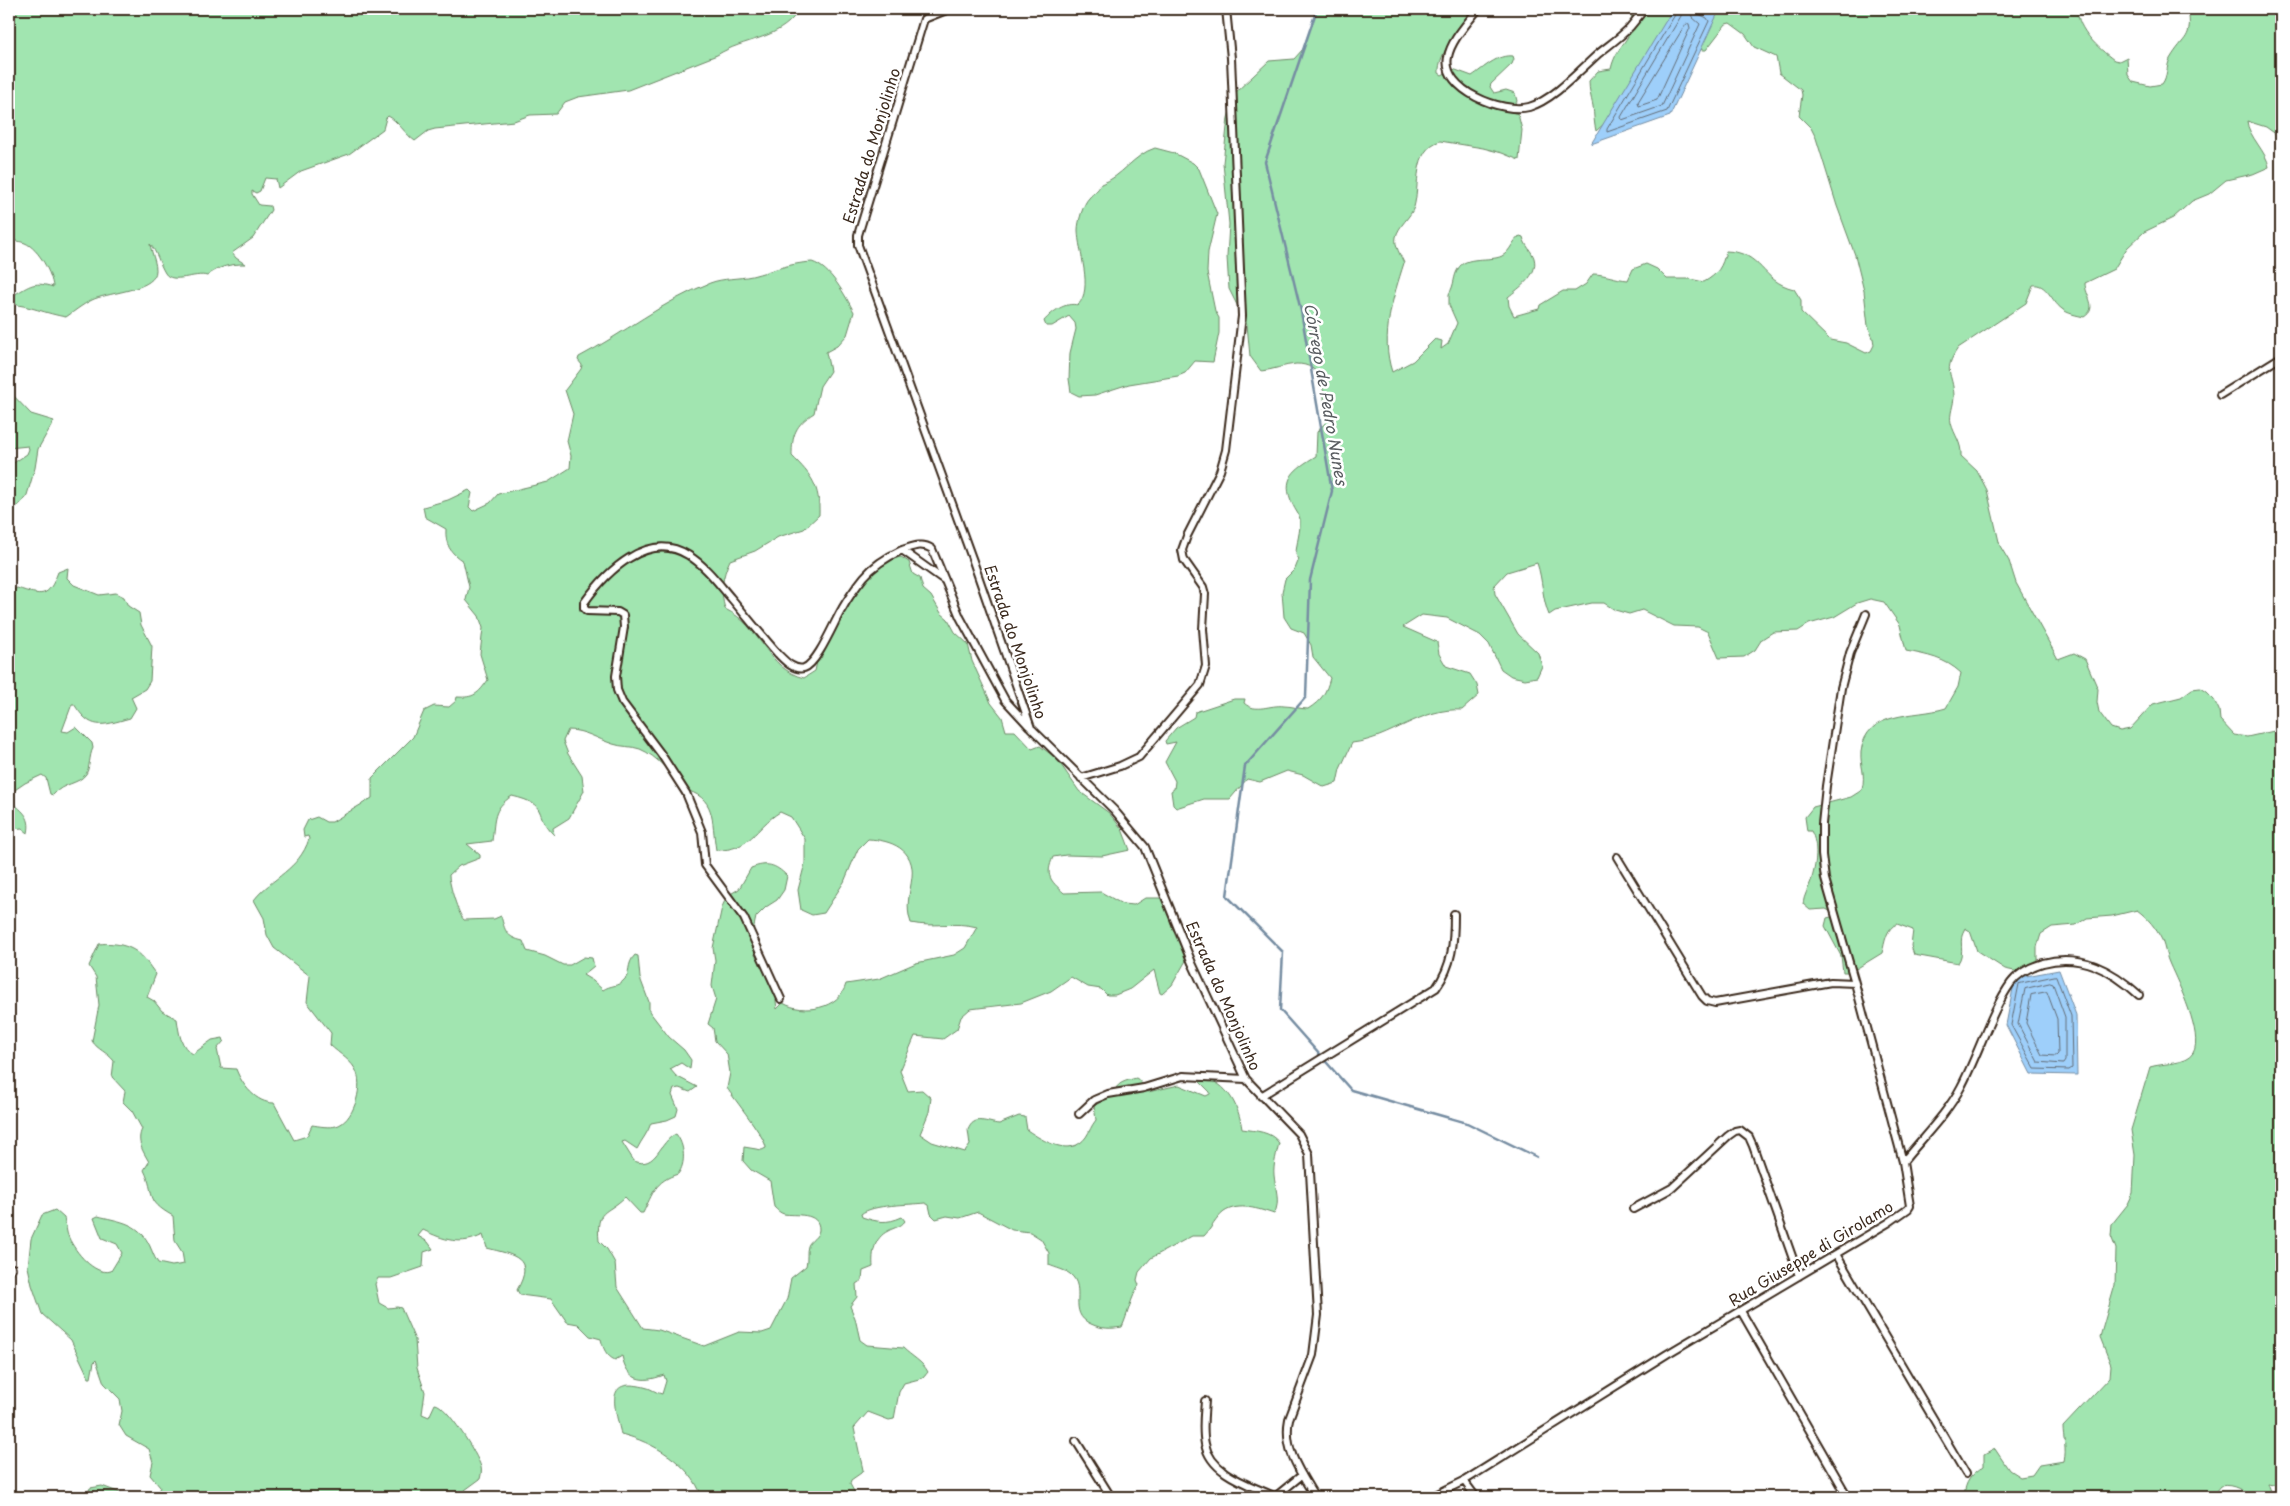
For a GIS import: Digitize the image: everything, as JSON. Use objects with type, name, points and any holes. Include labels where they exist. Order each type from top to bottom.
[{"type":"street","name":"Estrada do Monjolinho","points":[[949,9],[924,19],[858,235],[858,245],[973,561],[1031,728],[1128,826],[1145,846],[1192,963],[1246,1078],[1298,1134],[1309,1154],[1318,1315],[1313,1355],[1287,1429],[1290,1452],[1315,1497]]},
{"type":"street","points":[[1081,778],[1120,766],[1138,757],[1200,685],[1206,666],[1203,628],[1205,594],[1203,587],[1184,560],[1182,550],[1186,536],[1220,471],[1226,450],[1242,316],[1231,58],[1226,9]]},
{"type":"street","points":[[1478,9],[1454,42],[1448,58],[1448,69],[1461,87],[1474,97],[1507,108],[1528,108],[1545,100],[1630,27],[1644,9]]},
{"type":"street","points":[[2220,395],[2281,357]]},
{"type":"street","points":[[780,999],[744,918],[704,865],[702,832],[686,792],[665,759],[622,702],[617,690],[616,676],[624,627],[623,615],[618,612],[587,611],[584,608],[584,603],[597,586],[619,565],[633,555],[656,548],[678,550],[688,554],[710,573],[786,662],[793,667],[805,668],[814,660],[842,608],[865,575],[880,562],[902,550],[926,545],[935,554],[960,617],[1004,700],[1031,728]]},
{"type":"street","points":[[902,550],[944,580]]},
{"type":"street","name":"Rua Giuseppe di Girolamo","points":[[1431,1497],[1464,1481],[1908,1210],[1910,1201],[1903,1162],[1825,879],[1822,855],[1822,824],[1826,786],[1841,688],[1850,653],[1866,614]]},
{"type":"street","points":[[1617,857],[1702,996],[1707,1001],[1715,1003],[1831,982],[1855,983]]},
{"type":"street","points":[[1261,1096],[1436,988],[1444,977],[1452,953],[1454,914]]},
{"type":"street","points":[[1903,1162],[1960,1089],[2004,995],[2018,975],[2027,969],[2052,961],[2081,961],[2113,974],[2139,995]]},
{"type":"street","points":[[1079,1114],[1094,1100],[1108,1094],[1144,1088],[1163,1080],[1183,1076],[1246,1078]]},
{"type":"street","points":[[1633,1209],[1672,1188],[1728,1136],[1740,1130],[1749,1137],[1753,1146],[1799,1276]]},
{"type":"street","points":[[1836,1254],[1966,1474]]},
{"type":"street","points":[[1740,1311],[1848,1497]]},
{"type":"street","points":[[1205,1402],[1205,1443],[1212,1462],[1226,1473],[1275,1497],[1302,1475]]},
{"type":"street","points":[[1076,1441],[1111,1497]]},
{"type":"street","points":[[1464,1481],[1476,1497]]},
{"type":"green space","points":[[9,9],[869,9],[835,14],[809,11],[797,13],[780,29],[770,34],[727,49],[717,55],[628,90],[578,97],[565,102],[556,114],[530,115],[514,121],[435,129],[428,131],[415,141],[388,116],[383,129],[349,154],[301,171],[278,188],[276,179],[265,178],[260,191],[256,193],[252,191],[259,205],[270,206],[271,210],[253,238],[232,253],[245,264],[225,266],[207,276],[173,278],[165,273],[150,244],[155,261],[156,274],[149,282],[134,289],[92,300],[66,317],[9,304],[10,297],[35,284],[53,287],[40,256],[25,243],[9,240]]},
{"type":"green space","points":[[1317,9],[1475,9],[1446,48],[1439,65],[1439,73],[1442,75],[1453,69],[1472,76],[1491,62],[1502,57],[1513,56],[1514,59],[1512,64],[1490,87],[1494,93],[1506,90],[1515,93],[1517,101],[1511,112],[1518,114],[1522,130],[1519,160],[1483,148],[1440,141],[1425,152],[1421,161],[1414,207],[1399,229],[1396,237],[1397,247],[1404,263],[1389,317],[1387,344],[1392,372],[1413,361],[1435,339],[1442,341],[1441,349],[1448,344],[1457,323],[1449,305],[1449,294],[1456,272],[1461,265],[1472,260],[1491,259],[1502,256],[1520,236],[1523,237],[1533,255],[1535,264],[1534,270],[1527,280],[1508,297],[1509,306],[1514,316],[1539,309],[1540,305],[1563,291],[1575,291],[1586,284],[1593,274],[1628,280],[1633,269],[1646,264],[1657,269],[1667,279],[1690,279],[1704,282],[1719,270],[1726,251],[1747,256],[1755,261],[1774,280],[1794,289],[1801,300],[1801,312],[1830,340],[1846,343],[1866,353],[1871,351],[1874,345],[1873,338],[1868,326],[1864,291],[1855,255],[1837,206],[1816,138],[1811,128],[1799,116],[1801,90],[1779,73],[1776,57],[1754,47],[1745,34],[1730,23],[1726,24],[1706,50],[1696,47],[1710,17],[1709,11],[1705,9],[2077,9],[2081,24],[2090,38],[2114,60],[2119,61],[2127,57],[2128,75],[2133,82],[2150,86],[2162,84],[2170,59],[2186,37],[2189,27],[2188,9],[2281,9],[2281,138],[2266,127],[2247,121],[2248,127],[2268,161],[2269,167],[2253,174],[2226,180],[2209,194],[2192,201],[2173,218],[2144,232],[2127,248],[2114,269],[2085,283],[2091,306],[2084,317],[2064,311],[2042,287],[2033,285],[2026,303],[1958,348],[1949,367],[1954,396],[1951,413],[1952,427],[1959,443],[1961,456],[1977,471],[1987,490],[2000,546],[2009,561],[2016,583],[2058,659],[2074,653],[2085,659],[2098,689],[2097,702],[2099,712],[2111,728],[2120,731],[2130,729],[2153,704],[2181,697],[2192,689],[2200,688],[2214,700],[2219,710],[2220,720],[2234,735],[2247,737],[2274,731],[2281,726],[2281,1485],[2267,1483],[2272,1497],[2256,1497],[2225,1485],[2220,1486],[2216,1491],[2215,1497],[1964,1497],[1970,1479],[1984,1466],[1984,1455],[1995,1449],[2009,1470],[2020,1477],[2032,1475],[2039,1465],[2064,1461],[2063,1427],[2110,1377],[2111,1365],[2100,1337],[2115,1285],[2116,1249],[2111,1236],[2112,1224],[2128,1204],[2133,1193],[2135,1155],[2131,1130],[2150,1067],[2179,1062],[2190,1057],[2195,1045],[2195,1034],[2189,1009],[2162,940],[2145,916],[2137,910],[2112,916],[2087,918],[2076,925],[2052,927],[2041,934],[2037,947],[2037,970],[2019,972],[2005,969],[1977,951],[1970,931],[1965,928],[1958,963],[1914,955],[1911,946],[1913,930],[1897,924],[1888,932],[1882,953],[1851,972],[1843,972],[1841,956],[1825,926],[1827,918],[1835,916],[1835,914],[1826,909],[1810,910],[1803,904],[1813,875],[1816,856],[1814,837],[1811,831],[1807,831],[1805,817],[1813,807],[1851,797],[1862,790],[1861,752],[1865,738],[1872,728],[1894,718],[1946,708],[1958,687],[1961,673],[1942,661],[1906,651],[1900,625],[1884,602],[1870,599],[1857,603],[1834,617],[1809,624],[1798,631],[1773,632],[1762,639],[1755,650],[1744,657],[1719,658],[1708,632],[1698,627],[1674,626],[1642,610],[1629,614],[1615,610],[1604,603],[1592,603],[1555,611],[1549,615],[1537,563],[1507,572],[1494,586],[1495,594],[1518,634],[1538,653],[1542,666],[1537,677],[1525,679],[1511,676],[1501,669],[1489,644],[1480,635],[1447,618],[1422,615],[1403,627],[1437,642],[1439,654],[1446,666],[1470,674],[1477,685],[1479,695],[1462,710],[1447,710],[1433,713],[1380,736],[1352,743],[1340,769],[1337,783],[1324,787],[1303,775],[1287,771],[1260,782],[1247,779],[1230,799],[1204,799],[1176,808],[1173,805],[1171,791],[1174,789],[1175,781],[1165,762],[1176,742],[1166,744],[1165,741],[1176,728],[1194,717],[1195,712],[1234,699],[1245,699],[1244,703],[1253,708],[1287,706],[1308,709],[1323,696],[1330,678],[1313,657],[1311,645],[1304,633],[1291,628],[1284,617],[1282,592],[1285,579],[1295,569],[1299,559],[1296,555],[1300,519],[1289,496],[1289,481],[1296,470],[1316,456],[1317,432],[1335,412],[1324,410],[1323,387],[1317,373],[1312,368],[1296,364],[1261,371],[1250,356],[1247,325],[1229,289],[1227,257],[1229,224],[1223,163],[1228,118],[1237,91],[1269,61],[1294,59],[1303,49]]},
{"type":"green space","points":[[1630,9],[1689,9],[1605,123],[1596,131],[1589,81],[1598,71],[1611,69],[1632,27]]},
{"type":"green space","points":[[1155,148],[1174,153],[1193,163],[1199,169],[1217,214],[1208,252],[1207,272],[1215,311],[1219,318],[1219,333],[1213,362],[1195,361],[1185,373],[1178,376],[1129,384],[1095,395],[1079,396],[1071,392],[1069,379],[1070,353],[1076,329],[1075,323],[1069,316],[1052,326],[1046,326],[1044,321],[1060,308],[1073,304],[1078,305],[1083,298],[1085,279],[1078,230],[1081,213],[1085,204],[1101,184],[1115,176],[1147,151]]},
{"type":"green space","points":[[812,262],[825,270],[837,283],[854,312],[847,335],[837,346],[826,352],[830,371],[820,386],[814,413],[799,426],[794,436],[792,456],[813,482],[818,496],[819,515],[804,529],[778,537],[755,551],[730,560],[723,584],[725,609],[737,616],[748,626],[781,666],[791,673],[804,678],[815,671],[818,657],[845,603],[856,596],[866,577],[892,559],[901,557],[909,562],[913,574],[920,578],[923,589],[931,596],[955,632],[968,644],[972,661],[991,703],[1002,717],[1006,731],[1015,731],[1032,749],[1040,746],[1057,759],[1079,791],[1109,813],[1122,829],[1130,850],[1102,856],[1066,855],[1053,857],[1049,869],[1052,881],[1064,893],[1101,892],[1122,904],[1134,905],[1145,898],[1169,898],[1173,929],[1188,957],[1172,985],[1162,994],[1160,993],[1154,970],[1130,989],[1115,995],[1107,995],[1101,989],[1088,987],[1071,977],[1051,991],[1021,1003],[970,1009],[961,1017],[957,1029],[943,1039],[915,1036],[900,1071],[908,1091],[922,1090],[931,1098],[929,1112],[920,1134],[932,1142],[965,1152],[970,1145],[968,1130],[974,1122],[981,1121],[999,1124],[1019,1116],[1025,1117],[1027,1130],[1041,1139],[1057,1146],[1073,1146],[1080,1143],[1086,1137],[1096,1120],[1094,1106],[1114,1094],[1117,1087],[1122,1083],[1136,1078],[1148,1092],[1179,1085],[1206,1096],[1210,1092],[1196,1078],[1206,1079],[1223,1087],[1229,1094],[1238,1111],[1242,1129],[1267,1134],[1279,1143],[1274,1167],[1277,1205],[1274,1214],[1249,1207],[1230,1209],[1221,1214],[1204,1236],[1192,1236],[1151,1258],[1139,1272],[1137,1280],[1139,1285],[1122,1327],[1103,1328],[1091,1324],[1080,1314],[1075,1280],[1070,1274],[1049,1265],[1049,1253],[1041,1239],[1030,1232],[1012,1230],[978,1212],[960,1218],[947,1216],[936,1219],[931,1214],[929,1205],[925,1203],[874,1208],[861,1214],[862,1217],[877,1221],[892,1221],[902,1217],[905,1221],[902,1225],[883,1234],[875,1246],[873,1267],[863,1271],[862,1280],[856,1284],[857,1297],[850,1306],[860,1340],[867,1345],[903,1348],[920,1362],[928,1372],[923,1378],[904,1383],[899,1392],[894,1419],[889,1420],[868,1412],[854,1428],[863,1470],[851,1480],[850,1484],[857,1497],[702,1497],[697,1485],[689,1474],[669,1456],[646,1443],[621,1434],[615,1405],[617,1391],[622,1386],[631,1385],[647,1388],[662,1394],[666,1381],[664,1375],[648,1379],[636,1378],[627,1370],[622,1356],[615,1360],[609,1356],[604,1349],[601,1339],[590,1336],[578,1324],[567,1322],[551,1299],[520,1295],[517,1290],[522,1279],[523,1264],[513,1256],[487,1248],[483,1235],[460,1241],[438,1237],[423,1230],[418,1236],[428,1242],[433,1249],[424,1252],[423,1267],[391,1278],[378,1278],[375,1284],[379,1303],[388,1308],[401,1308],[415,1340],[417,1368],[425,1392],[422,1414],[429,1417],[435,1404],[440,1406],[454,1421],[479,1461],[481,1467],[480,1479],[465,1490],[464,1497],[155,1497],[160,1487],[150,1475],[153,1462],[149,1449],[126,1436],[119,1425],[122,1411],[120,1399],[104,1383],[96,1360],[91,1378],[89,1378],[71,1340],[42,1314],[28,1267],[31,1239],[42,1215],[55,1210],[64,1218],[68,1236],[80,1255],[98,1270],[111,1271],[122,1253],[117,1244],[102,1238],[94,1218],[98,1216],[125,1223],[137,1229],[148,1242],[158,1263],[172,1266],[184,1264],[182,1252],[175,1241],[173,1216],[158,1206],[152,1196],[144,1170],[149,1162],[140,1142],[142,1129],[132,1111],[123,1102],[125,1091],[112,1077],[114,1061],[92,1041],[99,1005],[96,977],[89,966],[99,944],[125,946],[142,956],[156,974],[147,997],[154,1001],[162,1011],[177,1019],[181,1039],[185,1047],[193,1054],[212,1040],[223,1038],[224,1041],[217,1049],[221,1068],[236,1069],[250,1092],[261,1100],[274,1103],[294,1140],[307,1136],[312,1125],[333,1127],[342,1123],[352,1112],[355,1104],[359,1087],[357,1073],[349,1061],[330,1045],[331,1033],[307,1002],[310,976],[274,948],[267,935],[264,918],[254,900],[292,866],[305,850],[309,839],[308,836],[304,837],[303,830],[308,820],[317,817],[326,822],[332,822],[372,798],[372,778],[413,737],[424,711],[434,706],[449,707],[456,701],[457,697],[472,696],[488,680],[480,654],[483,628],[479,616],[466,600],[469,587],[463,561],[449,548],[446,539],[446,529],[425,517],[423,507],[448,500],[469,490],[472,493],[469,507],[473,511],[490,503],[498,494],[548,482],[570,468],[571,456],[567,441],[573,414],[565,390],[581,369],[582,365],[578,360],[579,357],[659,308],[693,290],[720,280],[752,276]],"holes":[[[568,730],[574,730],[616,745],[640,749],[658,761],[682,789],[693,793],[707,804],[712,819],[716,850],[737,847],[745,843],[780,812],[791,817],[805,839],[805,863],[798,890],[801,910],[812,915],[824,913],[844,882],[858,849],[868,839],[893,844],[900,848],[910,859],[912,877],[908,905],[911,923],[969,925],[977,927],[965,948],[954,955],[916,963],[879,979],[846,984],[836,999],[820,1007],[801,1009],[783,1003],[777,1009],[776,1001],[779,987],[755,955],[753,931],[756,917],[777,900],[784,890],[787,876],[779,869],[770,865],[751,868],[739,889],[727,896],[722,907],[713,948],[715,960],[712,986],[716,999],[708,1024],[713,1028],[715,1041],[727,1054],[730,1073],[727,1088],[765,1143],[766,1148],[762,1150],[744,1147],[743,1161],[751,1170],[770,1181],[774,1207],[776,1209],[784,1214],[811,1217],[818,1224],[819,1230],[808,1246],[806,1266],[791,1278],[787,1299],[771,1330],[762,1333],[739,1332],[704,1346],[659,1330],[643,1328],[617,1287],[615,1263],[607,1249],[599,1241],[599,1223],[603,1214],[625,1197],[640,1213],[643,1213],[659,1184],[678,1174],[681,1170],[683,1149],[676,1134],[666,1142],[653,1158],[648,1162],[642,1163],[634,1161],[622,1142],[625,1141],[637,1149],[651,1123],[676,1116],[678,1109],[672,1095],[674,1089],[679,1088],[690,1092],[697,1087],[676,1076],[670,1069],[681,1063],[690,1069],[691,1060],[684,1050],[669,1037],[649,1011],[649,1002],[640,978],[638,956],[635,955],[632,958],[624,980],[603,990],[583,975],[594,966],[592,958],[584,957],[570,965],[563,965],[545,956],[527,951],[523,941],[513,938],[507,933],[501,916],[494,919],[464,920],[454,899],[449,875],[459,866],[480,858],[480,855],[467,844],[492,841],[494,821],[498,810],[512,796],[524,799],[537,807],[547,828],[554,835],[553,828],[569,818],[584,791],[582,776],[568,754],[563,741]]]},
{"type":"green space","points":[[9,391],[31,414],[54,421],[38,449],[35,468],[27,495],[21,503],[9,512],[9,466],[27,454],[29,449],[28,446],[9,448]]},
{"type":"green space","points":[[68,568],[67,578],[74,585],[99,595],[116,593],[124,597],[128,606],[139,613],[141,625],[152,646],[150,681],[145,689],[131,697],[136,708],[130,718],[98,724],[86,719],[72,704],[62,731],[68,732],[76,727],[92,743],[93,748],[86,774],[83,778],[62,788],[53,795],[50,794],[46,778],[42,775],[25,783],[9,794],[9,592],[17,588],[38,594],[43,593],[51,587],[58,572]]},
{"type":"green space","points":[[9,800],[25,814],[29,827],[28,833],[22,828],[12,829],[9,832]]},
{"type":"green space","points":[[102,1486],[131,1497],[86,1497],[90,1488]]},
{"type":"water","points":[[1673,9],[1694,9],[1717,15],[1670,116],[1591,144]]},
{"type":"water","points":[[2059,970],[2076,1015],[2077,1075],[2031,1074],[2006,1025],[2015,978]]},
{"type":"waterway","name":"Córrego de Pedro Nunes","points":[[1317,9],[1265,162],[1301,311],[1332,491],[1310,580],[1306,697],[1245,766],[1227,896],[1283,952],[1280,1010],[1351,1090],[1467,1123],[1537,1157]]}]
